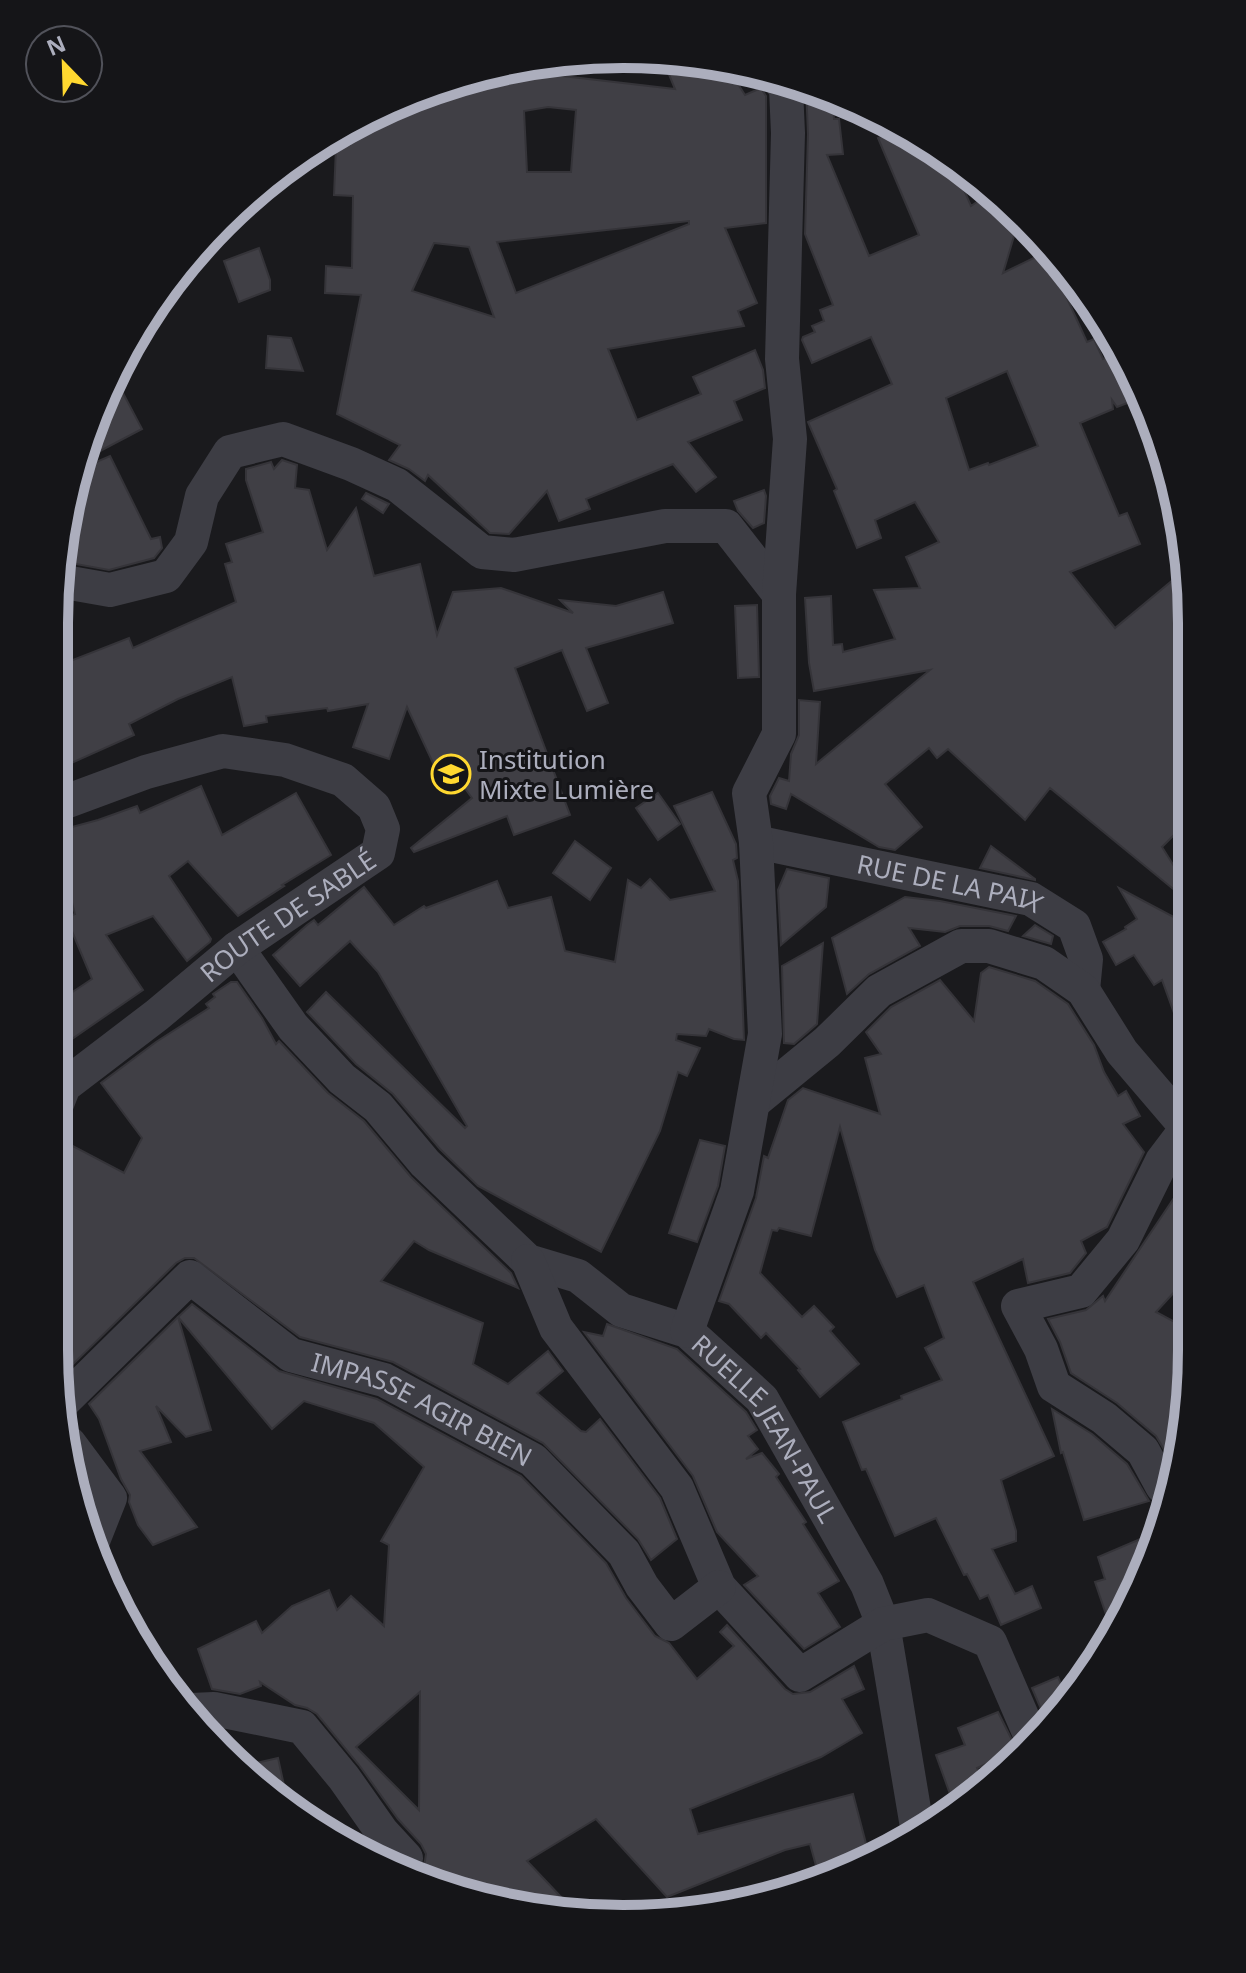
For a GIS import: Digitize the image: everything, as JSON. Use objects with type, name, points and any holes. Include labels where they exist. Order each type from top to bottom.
[{"type":"street","points":[[687,1331],[737,1191],[765,1034],[756,842],[749,793],[779,734],[779,594],[790,439],[782,359],[788,133],[786,93]]},
{"type":"street","points":[[69,583],[110,590],[166,576],[191,542],[202,496],[230,452],[283,439],[397,485],[482,552],[514,555],[665,526],[726,526],[779,594]]},
{"type":"street","name":"ROUTE DE SABLÉ","points":[[68,801],[146,772],[223,751],[285,760],[343,780],[374,807],[383,829],[378,853],[237,948],[157,1015],[68,1083]]},
{"type":"street","name":"RUE DE LA PAIX","points":[[756,842],[1031,899],[1074,926],[1086,959],[1083,990]]},
{"type":"street","points":[[755,1101],[827,1042],[879,991],[961,946],[989,946],[1044,963],[1083,990],[1122,1052],[1178,1117]]},
{"type":"street","name":"RUELLE JEAN-PAUL","points":[[237,948],[293,1027],[342,1079],[378,1107],[425,1163],[528,1261],[578,1276],[621,1310],[687,1331],[762,1399],[867,1584],[883,1624],[916,1821]]},
{"type":"street","points":[[1161,1484],[1143,1451],[1104,1418],[1054,1386],[1041,1349],[1018,1306],[1081,1291],[1123,1240],[1162,1161],[1178,1140]]},
{"type":"street","points":[[528,1261],[556,1328],[677,1488],[719,1587],[800,1675],[883,1624],[928,1615],[990,1642],[1028,1729]]},
{"type":"street","name":"IMPASSE AGIR BIEN","points":[[70,1395],[190,1277],[291,1355],[384,1380],[533,1460],[624,1553],[642,1586],[671,1624],[719,1587]]},
{"type":"street","points":[[79,1456],[110,1498],[98,1529]]},
{"type":"street","points":[[201,1710],[214,1709],[302,1727],[344,1778],[382,1832],[406,1858]]},
{"type":"building","points":[[667,70],[735,80],[745,95],[761,88],[766,96],[766,223],[725,228],[757,303],[738,311],[744,326],[608,349],[637,420],[701,394],[693,377],[755,350],[763,370],[765,388],[734,401],[742,420],[688,442],[716,477],[696,492],[673,464],[586,499],[590,509],[559,521],[547,491],[509,534],[490,533],[428,475],[425,481],[389,460],[400,445],[337,414],[361,295],[325,293],[326,266],[352,268],[353,196],[334,195],[336,148],[350,145],[350,140],[378,125],[445,97],[546,74],[675,89]],"holes":[[[548,107],[576,110],[571,172],[527,172],[524,111]],[[689,221],[689,224],[516,293],[497,242]],[[434,243],[469,247],[494,317],[412,291]]]},
{"type":"building","points":[[807,99],[833,109],[834,119],[839,119],[843,154],[827,155],[869,256],[919,235],[878,138],[886,135],[961,183],[971,206],[981,199],[1015,231],[1003,273],[1039,256],[1059,280],[1087,342],[1094,339],[1103,359],[1110,357],[1132,401],[1117,407],[1112,400],[1113,409],[1080,423],[1119,516],[1127,513],[1140,544],[1070,572],[1115,628],[1176,578],[1178,831],[1162,847],[1178,872],[1178,893],[1050,788],[1025,820],[948,749],[937,758],[929,748],[885,784],[922,827],[895,850],[879,847],[791,794],[786,809],[771,804],[770,796],[779,778],[789,781],[791,754],[799,735],[799,700],[820,702],[816,764],[930,670],[814,691],[805,598],[831,596],[833,645],[842,644],[843,652],[895,639],[874,590],[920,588],[906,557],[939,542],[915,502],[875,520],[881,538],[857,548],[834,491],[837,489],[808,422],[892,384],[871,337],[812,363],[803,337],[815,332],[812,326],[824,321],[820,310],[833,305],[805,234]],"holes":[[[1007,371],[1038,446],[969,470],[946,398]]]},
{"type":"building","points":[[259,248],[270,280],[270,290],[239,302],[224,261]]},
{"type":"building","points":[[268,336],[291,338],[303,371],[266,368]]},
{"type":"building","points":[[120,388],[142,429],[94,454]]},
{"type":"building","points":[[110,456],[151,539],[160,537],[162,548],[154,558],[109,570],[72,563],[91,464]]},
{"type":"building","points":[[282,460],[297,465],[295,488],[309,490],[327,550],[356,508],[374,576],[420,564],[437,635],[453,592],[501,588],[573,613],[560,600],[616,606],[663,592],[673,623],[586,648],[608,703],[587,711],[562,650],[515,668],[570,815],[514,835],[507,816],[414,852],[411,848],[472,798],[461,783],[446,791],[407,707],[389,759],[353,747],[368,704],[266,716],[267,722],[244,726],[232,677],[178,699],[129,724],[134,735],[68,765],[68,679],[71,677],[68,662],[129,638],[133,648],[236,602],[225,564],[232,562],[226,544],[263,532],[246,480],[246,469],[271,462],[274,469]]},
{"type":"building","points":[[764,490],[764,523],[753,528],[738,511],[734,501]]},
{"type":"building","points":[[366,493],[389,504],[383,513],[362,499]]},
{"type":"building","points":[[757,605],[759,677],[738,678],[735,606]]},
{"type":"building","points":[[201,786],[222,835],[296,793],[331,855],[238,916],[188,861],[169,876],[211,939],[210,942],[187,961],[153,916],[106,935],[143,990],[68,1042],[68,995],[92,979],[68,922],[68,916],[75,914],[68,888],[68,828],[137,806],[140,813]]},
{"type":"building","points":[[712,792],[736,844],[737,858],[733,860],[738,881],[744,1040],[709,1029],[706,1036],[677,1034],[676,1040],[700,1048],[687,1076],[678,1072],[660,1131],[601,1252],[478,1186],[440,1149],[393,1094],[356,1064],[307,1012],[326,992],[465,1128],[467,1126],[378,972],[350,941],[300,986],[273,955],[307,925],[314,920],[318,925],[364,887],[394,925],[424,906],[426,908],[497,881],[508,908],[551,897],[565,951],[615,962],[628,880],[641,888],[650,879],[670,900],[715,891],[674,806]]},
{"type":"building","points":[[658,793],[680,824],[658,840],[636,808]]},
{"type":"building","points":[[575,841],[611,868],[590,900],[553,873]]},
{"type":"building","points":[[991,846],[1035,879],[1035,880],[980,868]]},
{"type":"building","points":[[787,869],[829,878],[826,907],[781,945],[778,890]]},
{"type":"building","points":[[1119,888],[1178,919],[1178,1024],[1162,980],[1154,985],[1134,955],[1116,965],[1103,942],[1137,919]]},
{"type":"building","points":[[905,897],[1016,916],[1008,931],[989,926],[960,926],[945,932],[909,928],[920,946],[869,974],[847,994],[832,938]]},
{"type":"building","points":[[1035,925],[1053,936],[1051,944],[1023,936]]},
{"type":"building","points":[[823,943],[817,1024],[794,1044],[784,1043],[782,966]]},
{"type":"building","points":[[989,967],[1035,981],[1068,1004],[1094,1045],[1104,1072],[1118,1096],[1126,1091],[1140,1116],[1123,1124],[1144,1152],[1107,1227],[1081,1241],[1086,1253],[1070,1273],[1028,1283],[1023,1259],[973,1282],[1054,1456],[1001,1480],[1016,1541],[992,1549],[1015,1594],[1032,1586],[1041,1608],[1001,1625],[988,1595],[980,1599],[967,1574],[964,1575],[936,1518],[895,1536],[866,1469],[862,1470],[843,1422],[942,1380],[925,1348],[944,1338],[924,1285],[897,1297],[875,1250],[840,1127],[811,1236],[779,1228],[772,1230],[760,1273],[802,1317],[814,1306],[834,1327],[830,1331],[859,1364],[820,1397],[800,1369],[766,1333],[761,1338],[729,1304],[719,1301],[756,1198],[764,1156],[768,1158],[788,1100],[803,1088],[880,1114],[865,1058],[881,1054],[866,1032],[891,1007],[940,980],[974,1021],[981,973]]},
{"type":"building","points":[[231,982],[237,982],[276,1044],[279,1041],[328,1093],[364,1121],[411,1177],[511,1273],[518,1288],[414,1241],[381,1281],[483,1323],[473,1364],[508,1384],[548,1351],[563,1371],[537,1393],[581,1431],[586,1432],[600,1419],[660,1498],[677,1539],[651,1560],[638,1539],[543,1443],[393,1362],[300,1337],[194,1258],[185,1258],[176,1263],[69,1369],[68,1155],[73,1146],[124,1173],[142,1138],[101,1083],[209,1008],[206,1004],[215,997],[213,994]]},
{"type":"building","points":[[700,1140],[725,1146],[718,1186],[697,1242],[669,1233]]},
{"type":"building","points":[[1178,1192],[1178,1288],[1156,1312],[1178,1324],[1177,1386],[1167,1455],[1156,1436],[1117,1403],[1071,1373],[1048,1319],[1086,1310],[1103,1296],[1105,1301]]},
{"type":"building","points":[[192,1304],[279,1371],[377,1399],[521,1476],[606,1563],[626,1598],[655,1636],[669,1643],[697,1679],[734,1646],[720,1632],[727,1625],[793,1694],[810,1692],[854,1666],[864,1689],[842,1699],[862,1733],[821,1757],[690,1809],[698,1834],[853,1794],[867,1848],[817,1870],[810,1844],[785,1850],[667,1897],[596,1819],[527,1861],[565,1902],[479,1886],[425,1868],[426,1854],[421,1844],[317,1714],[295,1705],[260,1682],[261,1686],[240,1694],[212,1689],[198,1649],[256,1621],[262,1633],[292,1606],[329,1590],[337,1610],[351,1596],[384,1626],[389,1545],[381,1541],[424,1467],[374,1423],[304,1401],[272,1429],[178,1317]],"holes":[[[420,1692],[419,1810],[356,1747]]]},
{"type":"building","points":[[178,1317],[211,1430],[186,1437],[156,1406],[171,1442],[140,1451],[197,1527],[153,1545],[138,1525],[129,1502],[130,1495],[99,1419],[89,1404]]},
{"type":"building","points":[[607,1324],[677,1349],[746,1412],[757,1430],[748,1436],[758,1449],[746,1459],[762,1453],[779,1474],[776,1477],[806,1522],[803,1524],[839,1581],[818,1593],[840,1627],[804,1649],[744,1585],[758,1576],[717,1532],[693,1476],[584,1332],[603,1336]]},
{"type":"building","points":[[1052,1409],[1092,1434],[1127,1464],[1149,1501],[1084,1520],[1061,1453]]},
{"type":"building","points":[[1146,1537],[1108,1620],[1095,1582],[1105,1579],[1098,1557]]},
{"type":"building","points":[[1058,1677],[1063,1688],[1043,1713],[1032,1688]]},
{"type":"building","points":[[998,1712],[1014,1743],[998,1759],[977,1768],[980,1774],[951,1797],[936,1755],[965,1745],[958,1728]]},
{"type":"building","points":[[278,1758],[285,1790],[257,1767],[253,1764]]},
{"type":"place","name":"Institution Mixte Lumière","points":[[451,774]]}]
